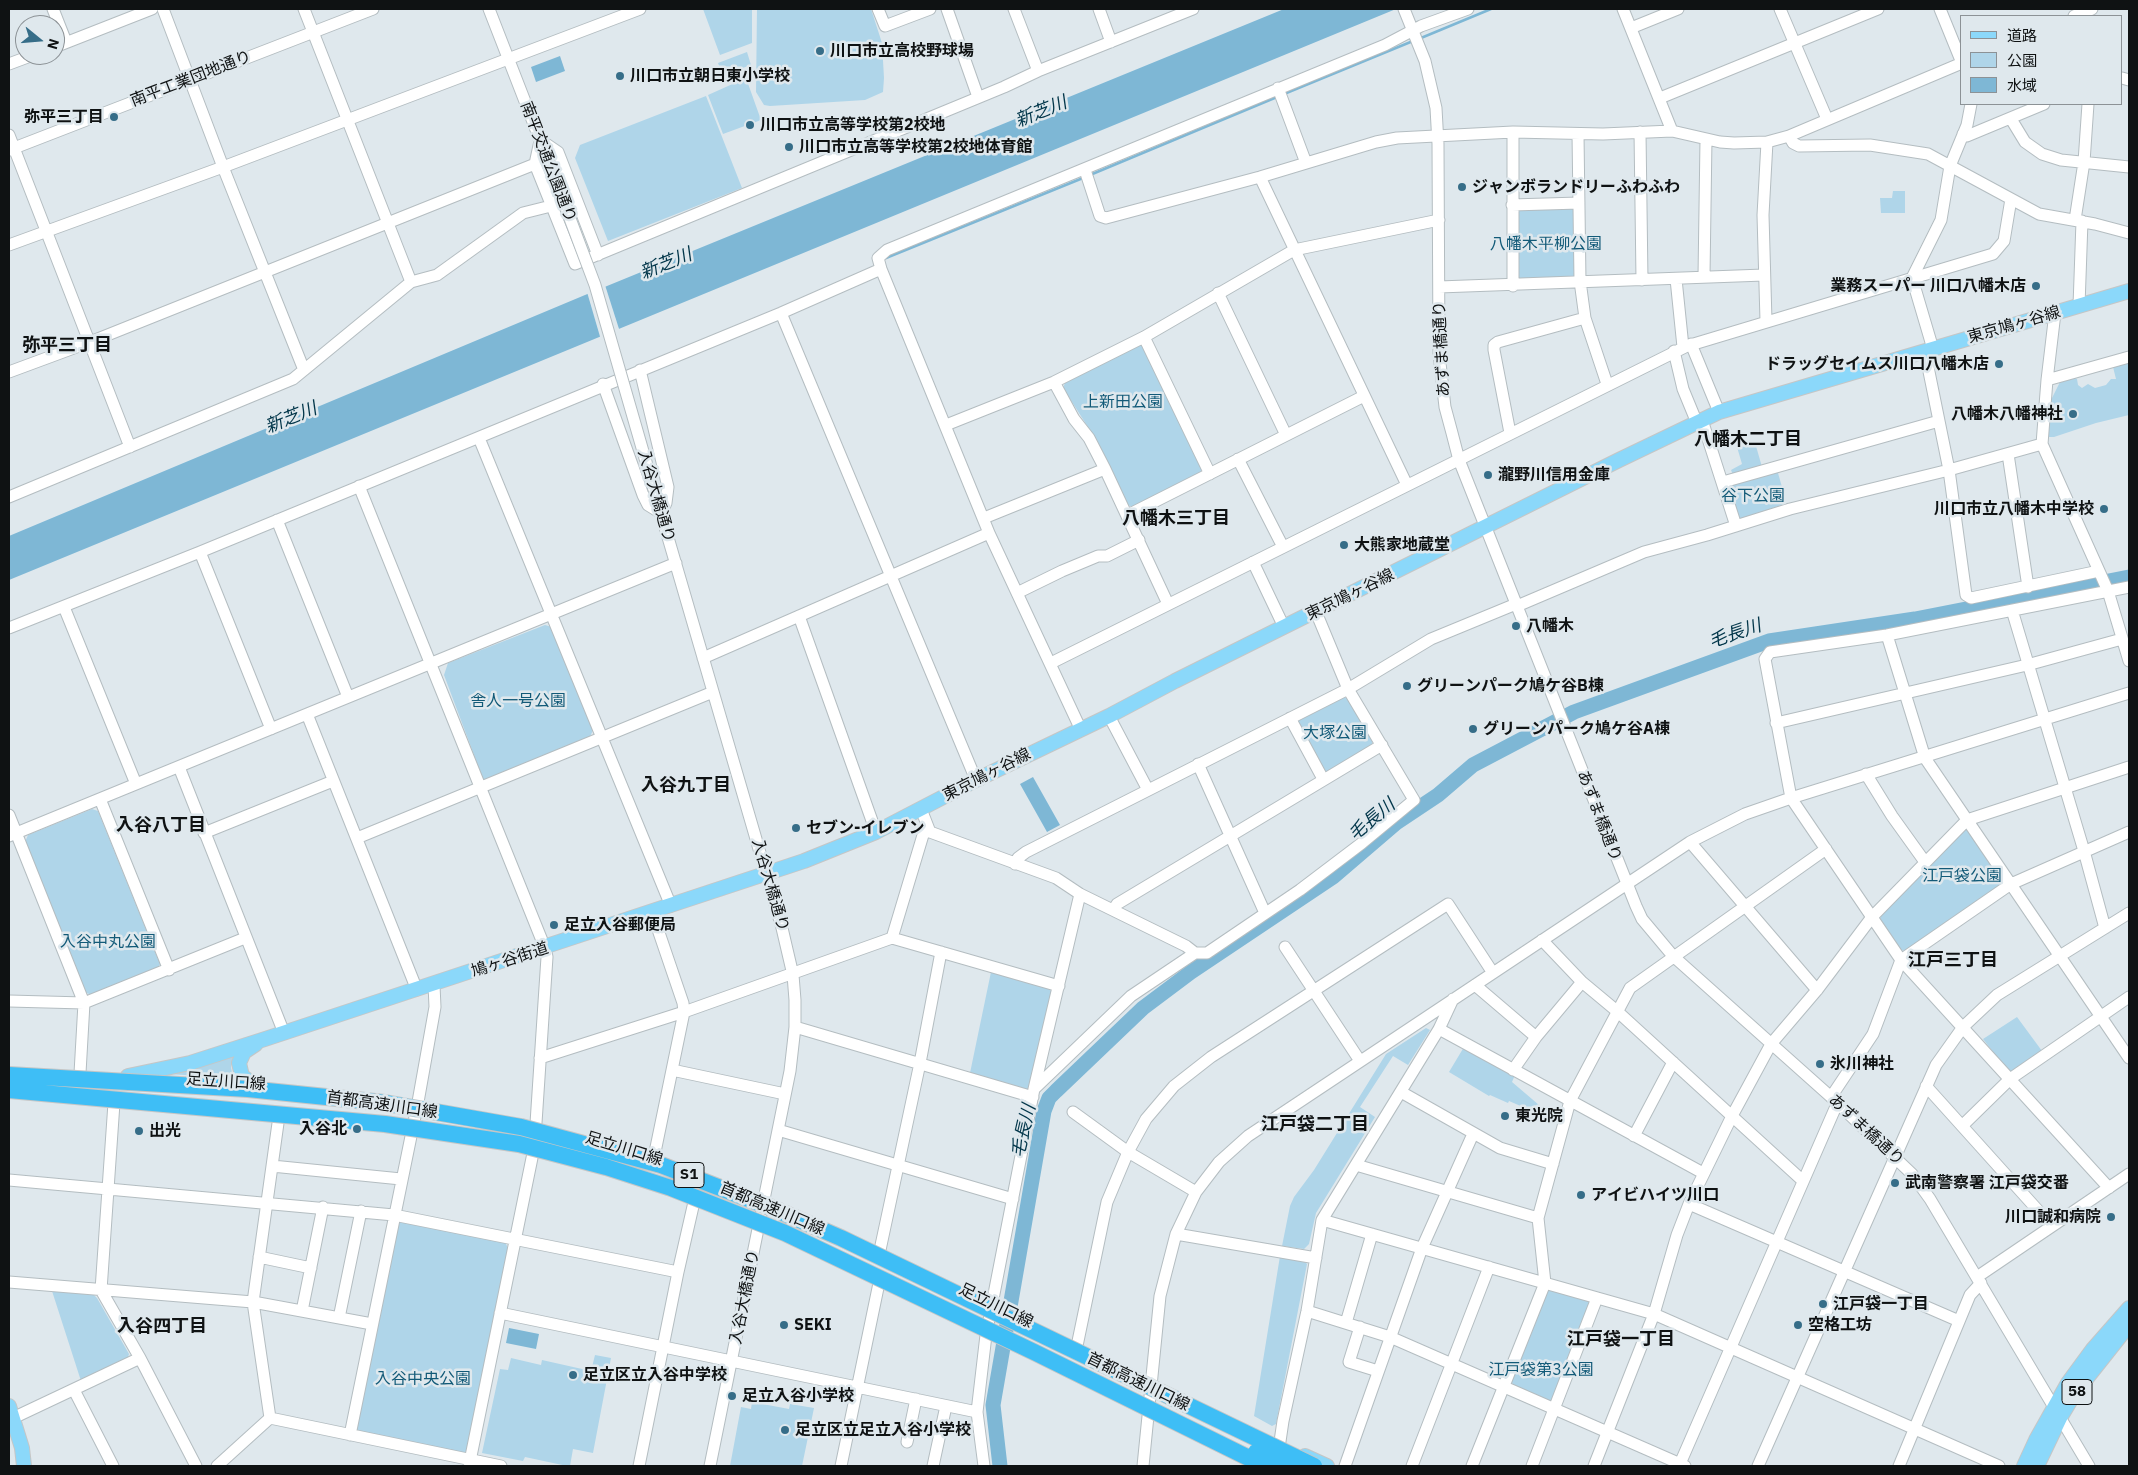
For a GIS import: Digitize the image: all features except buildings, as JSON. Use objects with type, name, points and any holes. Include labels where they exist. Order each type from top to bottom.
[{"type":"highway","name":"首都高速川口線","points":[[9,1075],[258,1090],[385,1103],[521,1127],[661,1165],[710,1183],[832,1234],[1314,1466]]},
{"type":"highway","points":[[87,1083],[385,1117],[452,1127],[526,1149]]},
{"type":"highway","points":[[87,1083],[281,1098],[385,1109],[434,1116],[529,1136],[659,1172],[787,1220],[919,1275]]},
{"type":"highway","name":"首都高速川口線","points":[[9,1090],[385,1124],[526,1149],[606,1167],[724,1208],[818,1249],[1034,1352],[1265,1466]]},
{"type":"highway","points":[[1034,1352],[1118,1387],[1286,1466]]},
{"type":"main road","name":"東京鳩ヶ谷線","points":[[921,809],[1719,412],[2129,291]]},
{"type":"main road","name":"鳩ヶ谷街道","points":[[128,1076],[190,1063],[767,875],[876,832],[921,809]]},
{"type":"main road","name":"鳩ヶ谷街道","points":[[253,1084],[242,1076],[239,1068],[240,1058],[250,1048],[265,1039]]},
{"type":"main road","name":"足立川口線","points":[[9,1069],[87,1083],[128,1076],[253,1084],[418,1102],[536,1124],[614,1144],[764,1198],[880,1250],[1327,1466]]},
{"type":"main road","name":"足立川口線","points":[[9,1094],[279,1116],[411,1131],[526,1149],[694,1202],[758,1228],[879,1282],[1254,1466]]},
{"type":"main road","name":"58","points":[[2024,1466],[2093,1349],[2129,1308]]},
{"type":"main road","name":"58","points":[[2037,1466],[2057,1412],[2129,1325]]},
{"type":"main road","points":[[11,1412],[22,1448],[24,1466]]},
{"type":"street","points":[[65,42],[152,9]]},
{"type":"street","points":[[163,9],[264,272],[304,370]]},
{"type":"street","points":[[304,9],[411,282]]},
{"type":"street","name":"南平工業団地通り","points":[[11,149],[373,9]]},
{"type":"street","name":"南平交通公園通り","points":[[489,9],[588,264],[605,315]]},
{"type":"street","points":[[9,245],[223,167],[640,9]]},
{"type":"street","points":[[878,9],[885,26],[930,9]]},
{"type":"street","points":[[947,9],[978,97]]},
{"type":"street","points":[[1014,9],[1038,71]]},
{"type":"street","points":[[1099,9],[1111,42]]},
{"type":"street","points":[[598,254],[558,152],[540,140],[535,164],[573,263],[598,254],[1038,71],[1193,9]]},
{"type":"street","name":"あずま橋通り","points":[[1404,9],[1431,83],[1438,136],[1441,379],[1458,460],[1626,886],[1642,919],[1673,956],[1834,1100],[1894,1156],[1921,1186],[2089,1466]]},
{"type":"street","points":[[1081,730],[989,533],[878,258],[887,250],[1384,45],[1411,27],[1468,9]]},
{"type":"street","points":[[1622,9],[1672,131]]},
{"type":"street","points":[[1630,28],[1678,9]]},
{"type":"street","points":[[1780,9],[1828,120]]},
{"type":"street","points":[[1660,98],[1878,9]]},
{"type":"street","points":[[1940,9],[1960,58]]},
{"type":"street","points":[[2077,15],[2092,9]]},
{"type":"street","points":[[1084,170],[1100,216],[1106,218],[1260,177],[1376,142],[1412,136],[1513,132],[1578,134],[1672,131],[1734,143],[1767,142],[1789,136],[1960,64]]},
{"type":"street","points":[[1278,88],[1306,163]]},
{"type":"street","points":[[1971,105],[1963,134],[1950,166],[1941,220],[1912,278],[1929,351],[1939,421],[1949,470],[1966,595],[1971,598],[2099,571]]},
{"type":"street","points":[[1963,134],[1967,136],[2042,105]]},
{"type":"street","points":[[2079,306],[2078,220],[2088,105]]},
{"type":"street","points":[[2011,119],[2025,142],[2036,151],[2061,160],[2129,167]]},
{"type":"street","points":[[1513,132],[1513,286]]},
{"type":"street","points":[[1640,132],[1642,280]]},
{"type":"street","points":[[1578,134],[1580,281],[1585,318],[1607,384]]},
{"type":"street","points":[[9,135],[11,149],[90,342],[130,447]]},
{"type":"street","points":[[1789,136],[1796,145],[1870,145],[1928,154],[2039,214],[2078,220],[2129,233]]},
{"type":"street","points":[[1704,276],[1706,139]]},
{"type":"street","points":[[1766,321],[1763,216],[1767,142]]},
{"type":"street","points":[[9,372],[90,342],[535,164]]},
{"type":"street","points":[[1260,177],[1407,485]]},
{"type":"street","points":[[1051,663],[1683,347],[1993,254],[2004,241],[2011,199]]},
{"type":"street","points":[[1512,206],[1579,203]]},
{"type":"street","points":[[9,497],[293,379],[411,282],[437,275],[523,212],[551,206]]},
{"type":"street","points":[[946,425],[1054,382],[1144,337],[1294,250],[1439,220]]},
{"type":"street","points":[[9,628],[480,438],[603,384],[781,313],[881,269]]},
{"type":"street","points":[[1439,288],[1764,275]]},
{"type":"street","points":[[1676,279],[1683,347],[1683,389],[1700,421],[1723,482],[1736,526]]},
{"type":"street","points":[[1218,293],[1286,435]]},
{"type":"street","points":[[781,313],[976,780]]},
{"type":"street","points":[[2055,313],[2042,444],[2108,591],[2129,661]]},
{"type":"street","name":"入谷大橋通り","points":[[605,315],[767,875],[788,951],[792,975],[795,1027],[785,1094],[710,1466]]},
{"type":"street","points":[[1510,433],[1494,345],[1498,342],[1585,318]]},
{"type":"street","points":[[1144,337],[1210,474]]},
{"type":"street","points":[[1683,347],[1719,412]]},
{"type":"street","points":[[2047,380],[2129,357]]},
{"type":"street","points":[[603,384],[643,494],[648,505],[661,513],[666,503],[668,488],[640,370]]},
{"type":"street","points":[[1054,382],[1074,419],[1089,438],[1105,469],[1168,604]]},
{"type":"street","points":[[1128,515],[1364,396]]},
{"type":"street","points":[[1723,482],[1939,421]]},
{"type":"street","points":[[480,438],[671,906]]},
{"type":"street","points":[[1015,864],[1018,858],[1026,852],[1348,690],[1431,639],[1644,552],[1790,509],[1949,470],[2042,444]]},
{"type":"street","points":[[2008,454],[2028,587]]},
{"type":"street","points":[[1238,459],[1283,547]]},
{"type":"street","points":[[984,518],[1105,469]]},
{"type":"street","points":[[359,486],[545,948],[547,956],[536,1124]]},
{"type":"street","points":[[277,520],[348,698]]},
{"type":"street","points":[[703,658],[989,533]]},
{"type":"street","points":[[1017,593],[1071,567],[1098,556],[1108,556],[1139,540]]},
{"type":"street","points":[[200,552],[272,729]]},
{"type":"street","points":[[1253,562],[1284,627]]},
{"type":"street","points":[[12,835],[676,563]]},
{"type":"street","points":[[2109,1188],[1901,960],[1791,798],[1765,659],[1770,652],[1887,635],[2129,587]]},
{"type":"street","points":[[64,607],[136,784]]},
{"type":"street","points":[[2012,610],[2066,788],[2105,928]]},
{"type":"street","points":[[1034,1093],[1131,996],[1195,954],[1207,953],[1300,890],[1362,843],[1414,800],[1348,690],[1316,612]]},
{"type":"street","points":[[799,616],[876,832]]},
{"type":"street","points":[[1887,635],[1925,758],[2129,1058]]},
{"type":"street","points":[[1776,724],[2028,665],[2122,639]]},
{"type":"street","points":[[357,838],[713,692]]},
{"type":"street","points":[[1143,1466],[1160,1296],[1176,1234],[1196,1192],[1219,1162],[1248,1136],[1690,842],[1745,814],[1866,774],[1925,758],[2129,693]]},
{"type":"street","points":[[307,714],[417,990]]},
{"type":"street","points":[[1109,716],[1148,790]]},
{"type":"street","points":[[1290,718],[1323,779]]},
{"type":"street","points":[[1113,910],[1117,904],[1382,745]]},
{"type":"street","points":[[1198,764],[1265,913]]},
{"type":"street","points":[[179,767],[284,1033]]},
{"type":"street","points":[[1594,1466],[1654,1314],[1689,1204],[1732,1116],[1771,1044],[1817,990],[1872,916],[1967,820],[2129,767]]},
{"type":"street","points":[[1866,774],[1892,816],[1925,862]]},
{"type":"street","points":[[204,833],[333,781]]},
{"type":"street","points":[[100,799],[169,970]]},
{"type":"street","points":[[921,809],[928,829],[934,834],[1056,878],[1080,894],[1186,946],[1195,954]]},
{"type":"street","points":[[9,815],[12,835],[84,1003],[87,1083]]},
{"type":"street","points":[[892,938],[923,835],[928,829]]},
{"type":"street","points":[[1307,1311],[1390,1337],[1554,1410],[1609,1432],[1681,1466],[1803,1180],[1834,1100],[1873,1034],[1901,960],[2011,884],[2129,832]]},
{"type":"street","points":[[1690,842],[1817,990]]},
{"type":"street","points":[[1472,1466],[1544,1283],[1538,1218],[1570,1101],[1630,988],[1826,849]]},
{"type":"street","points":[[984,1466],[977,1412],[986,1335],[1034,1093],[1080,894]]},
{"type":"street","points":[[1077,1346],[1107,1202],[1128,1152],[1146,1119],[1174,1086],[1210,1057],[1315,992],[1448,904],[1493,973]]},
{"type":"street","points":[[652,912],[683,1003],[684,1012],[654,1157]]},
{"type":"street","points":[[1758,1466],[1936,1065],[1963,1027],[1997,995],[2129,913]]},
{"type":"street","points":[[9,1001],[84,1003],[245,938]]},
{"type":"street","points":[[540,1058],[684,1012],[892,938],[1059,986]]},
{"type":"street","points":[[1542,940],[1582,982],[1618,1012],[1803,1180]]},
{"type":"street","points":[[1285,947],[1360,1061]]},
{"type":"street","points":[[880,1250],[920,1063],[941,952]]},
{"type":"street","points":[[1513,1070],[1536,1037],[1582,982]]},
{"type":"street","points":[[350,1434],[418,1102],[435,1007],[434,985]]},
{"type":"street","points":[[1475,985],[1536,1037]]},
{"type":"street","points":[[1962,1126],[2010,1079],[2129,997]]},
{"type":"street","points":[[1276,1466],[1307,1311],[1322,1220],[1439,1029],[1453,999]]},
{"type":"street","points":[[795,1027],[1034,1093]]},
{"type":"street","points":[[1439,1029],[1703,1173]]},
{"type":"street","points":[[1634,1136],[1673,1062]]},
{"type":"street","points":[[672,1070],[785,1094]]},
{"type":"street","points":[[1926,1086],[2052,1226]]},
{"type":"street","points":[[1401,1092],[1500,1148],[1553,1164]]},
{"type":"street","points":[[114,1104],[101,1290],[140,1358],[196,1466]]},
{"type":"street","points":[[1073,1112],[1128,1152],[1196,1192]]},
{"type":"street","points":[[270,1418],[253,1302],[279,1116]]},
{"type":"street","points":[[778,1130],[1014,1199]]},
{"type":"street","points":[[1345,1466],[1422,1248],[1473,1134]]},
{"type":"street","points":[[470,1463],[515,1239],[526,1149]]},
{"type":"street","points":[[1356,1165],[1538,1218]]},
{"type":"street","points":[[272,1166],[401,1179]]},
{"type":"street","points":[[1899,1466],[1970,1295],[1979,1280],[2052,1226],[2129,1174]]},
{"type":"street","points":[[9,1180],[394,1214],[678,1272]]},
{"type":"street","points":[[639,1466],[694,1202]]},
{"type":"street","points":[[1689,1204],[1843,1273],[1959,1321]]},
{"type":"street","points":[[302,1311],[323,1208]]},
{"type":"street","points":[[339,1318],[361,1211]]},
{"type":"street","points":[[1322,1220],[1654,1314],[1999,1466]]},
{"type":"street","points":[[1176,1234],[1316,1258]]},
{"type":"street","points":[[1346,1323],[1372,1234]]},
{"type":"street","points":[[259,1257],[311,1268]]},
{"type":"street","points":[[1412,1466],[1453,1365],[1489,1267]]},
{"type":"street","points":[[9,1282],[253,1302],[372,1324]]},
{"type":"street","points":[[854,1466],[841,1465],[879,1282]]},
{"type":"street","points":[[1532,1466],[1597,1298]]},
{"type":"street","points":[[500,1314],[977,1412]]},
{"type":"street","points":[[1360,1327],[1349,1362],[1378,1371]]},
{"type":"street","points":[[11,1412],[74,1390],[140,1358]]},
{"type":"street","points":[[74,1390],[113,1466]]},
{"type":"street","points":[[907,1442],[916,1399]]},
{"type":"street","points":[[933,1466],[946,1406]]},
{"type":"street","points":[[270,1418],[350,1434],[470,1463],[501,1466]]},
{"type":"street","points":[[217,1466],[270,1418]]},
{"type":"green space","points":[[703,9],[752,9],[752,43],[720,55]]},
{"type":"green space","name":"川口市立高校野球場","points":[[757,9],[871,9],[882,43],[883,92],[865,100],[764,105],[756,92]]},
{"type":"green space","points":[[747,52],[751,65],[723,75],[718,63]]},
{"type":"green space","points":[[746,78],[761,120],[723,134],[708,95]]},
{"type":"green space","points":[[706,96],[742,188],[608,241],[575,158],[580,145]]},
{"type":"green space","points":[[1893,191],[1905,191],[1905,213],[1881,213],[1880,198],[1892,198]]},
{"type":"green space","name":"八幡木平柳公園","points":[[1575,208],[1575,276],[1572,278],[1520,280],[1517,278],[1519,209]]},
{"type":"green space","name":"上新田公園","points":[[1140,345],[1144,346],[1202,468],[1200,473],[1132,507],[1128,505],[1095,438],[1063,388],[1065,383]]},
{"type":"green space","points":[[2129,362],[2129,415],[2096,423],[2054,437],[2048,437],[2046,430],[2047,414],[2052,408],[2051,400],[2060,382],[2072,376],[2077,379],[2078,385],[2082,388],[2088,384],[2095,388],[2106,385],[2111,379],[2116,379],[2113,367]]},
{"type":"green space","points":[[1756,446],[1762,467],[1733,475],[1731,470],[1742,464],[1737,447]]},
{"type":"green space","name":"谷下公園","points":[[1775,471],[1778,473],[1786,501],[1784,504],[1741,519],[1738,518],[1728,488],[1730,484]]},
{"type":"green space","name":"舎人一号公園","points":[[545,625],[552,627],[593,730],[590,737],[485,780],[444,675],[448,663]]},
{"type":"green space","name":"大塚公園","points":[[1343,697],[1348,699],[1356,711],[1372,741],[1372,745],[1325,773],[1298,725],[1298,721]]},
{"type":"green space","name":"入谷中丸公園","points":[[92,809],[98,811],[160,964],[158,968],[91,995],[85,992],[25,842],[28,835]]},
{"type":"green space","name":"江戸袋公園","points":[[1964,830],[1967,830],[2002,881],[2000,885],[1906,951],[1900,950],[1880,921],[1881,914]]},
{"type":"green space","points":[[991,972],[1049,988],[1052,993],[1031,1087],[1025,1090],[970,1073]]},
{"type":"green space","points":[[2017,1017],[2042,1051],[2015,1071],[2008,1071],[1983,1039]]},
{"type":"green space","points":[[1426,1028],[1430,1030],[1408,1065],[1393,1056],[1360,1107],[1375,1117],[1316,1213],[1309,1244],[1304,1249],[1282,1246],[1290,1206],[1294,1197],[1314,1170],[1386,1054]]},
{"type":"green space","points":[[1464,1047],[1515,1075],[1512,1082],[1539,1105],[1549,1110],[1546,1117],[1509,1101],[1508,1103],[1489,1096],[1449,1072]]},
{"type":"green space","points":[[234,1054],[231,1067],[233,1078],[168,1074]]},
{"type":"green space","name":"入谷中央公園","points":[[400,1219],[505,1242],[508,1248],[467,1451],[463,1453],[358,1432],[354,1427]]},
{"type":"green space","points":[[1280,1256],[1303,1260],[1307,1264],[1276,1424],[1272,1426],[1254,1416]]},
{"type":"green space","name":"江戸袋第3公園","points":[[1551,1289],[1588,1300],[1591,1305],[1555,1399],[1550,1401],[1514,1387],[1511,1380],[1546,1292]]},
{"type":"green space","points":[[52,1291],[94,1295],[129,1354],[127,1360],[81,1381]]},
{"type":"green space","points":[[595,1355],[611,1358],[593,1453],[573,1449],[570,1466],[567,1466],[525,1457],[523,1461],[482,1453],[500,1369],[508,1370],[511,1358],[541,1365],[542,1360],[591,1371]]},
{"type":"green space","points":[[752,1402],[789,1409],[790,1404],[814,1408],[802,1466],[730,1466],[741,1407],[751,1409]]},
{"type":"water","name":"新芝川","points":[[1284,9],[1396,9],[9,580],[9,536],[585,295]]},
{"type":"water","points":[[560,56],[565,71],[536,82],[531,67]]},
{"type":"water","points":[[1033,777],[1060,825],[1047,832],[1020,784]]},
{"type":"water","points":[[509,1328],[539,1334],[536,1349],[506,1343]]},
{"type":"pier","points":[[605,285],[620,332],[601,340],[587,292]]},
{"type":"waterway","points":[[1421,38],[1491,9]]},
{"type":"waterway","points":[[1284,94],[1413,41]]},
{"type":"waterway","points":[[1090,175],[1277,97]]},
{"type":"waterway","points":[[886,258],[1083,178]]},
{"type":"waterway","name":"毛長川","points":[[1000,1466],[993,1405],[1044,1111],[1049,1098],[1143,1008],[1191,972],[1333,877],[1396,823],[1438,795],[1473,765],[1574,712],[1769,641],[1915,619],[2129,577]]},
{"type":"place","name":"川口市立高校野球場","points":[[820,51]]},
{"type":"place","name":"川口市立朝日東小学校","points":[[620,76]]},
{"type":"place","name":"弥平三丁目","points":[[114,117]]},
{"type":"place","name":"川口市立高等学校第2校地","points":[[750,125]]},
{"type":"place","name":"川口市立高等学校第2校地体育館","points":[[789,147]]},
{"type":"place","name":"ジャンボランドリーふわふわ","points":[[1462,187]]},
{"type":"place","name":"業務スーパー 川口八幡木店","points":[[2036,286]]},
{"type":"place","name":"ドラッグセイムス川口八幡木店","points":[[1999,364]]},
{"type":"place","name":"八幡木八幡神社","points":[[2073,414]]},
{"type":"place","name":"瀧野川信用金庫","points":[[1488,475]]},
{"type":"place","name":"川口市立八幡木中学校","points":[[2104,509]]},
{"type":"place","name":"大熊家地蔵堂","points":[[1344,545]]},
{"type":"place","name":"八幡木","points":[[1516,626]]},
{"type":"place","name":"グリーンパーク鳩ケ谷B棟","points":[[1407,686]]},
{"type":"place","name":"グリーンパーク鳩ケ谷A棟","points":[[1473,729]]},
{"type":"place","name":"セブン-イレブン","points":[[796,828]]},
{"type":"place","name":"足立入谷郵便局","points":[[554,925]]},
{"type":"place","name":"氷川神社","points":[[1820,1064]]},
{"type":"place","name":"東光院","points":[[1505,1116]]},
{"type":"place","name":"入谷北","points":[[357,1129]]},
{"type":"place","name":"出光","points":[[139,1131]]},
{"type":"place","name":"武南警察署 江戸袋交番","points":[[1895,1183]]},
{"type":"place","name":"アイビハイツ川口","points":[[1581,1195]]},
{"type":"place","name":"川口誠和病院","points":[[2111,1217]]},
{"type":"place","name":"江戸袋一丁目","points":[[1823,1304]]},
{"type":"place","name":"SEKI","points":[[784,1325]]},
{"type":"place","name":"空格工坊","points":[[1798,1325]]},
{"type":"place","name":"足立区立入谷中学校","points":[[573,1375]]},
{"type":"place","name":"足立入谷小学校","points":[[732,1396]]},
{"type":"place","name":"足立区立足立入谷小学校","points":[[785,1430]]},
{"type":"district","name":"弥平三丁目","points":[[67,346]]},
{"type":"district","name":"八幡木二丁目","points":[[1748,440]]},
{"type":"district","name":"八幡木三丁目","points":[[1176,519]]},
{"type":"district","name":"入谷九丁目","points":[[686,786]]},
{"type":"district","name":"入谷八丁目","points":[[161,826]]},
{"type":"district","name":"江戸三丁目","points":[[1953,961]]},
{"type":"district","name":"江戸袋二丁目","points":[[1315,1125]]},
{"type":"district","name":"入谷四丁目","points":[[162,1327]]},
{"type":"district","name":"江戸袋一丁目","points":[[1621,1340]]}]
